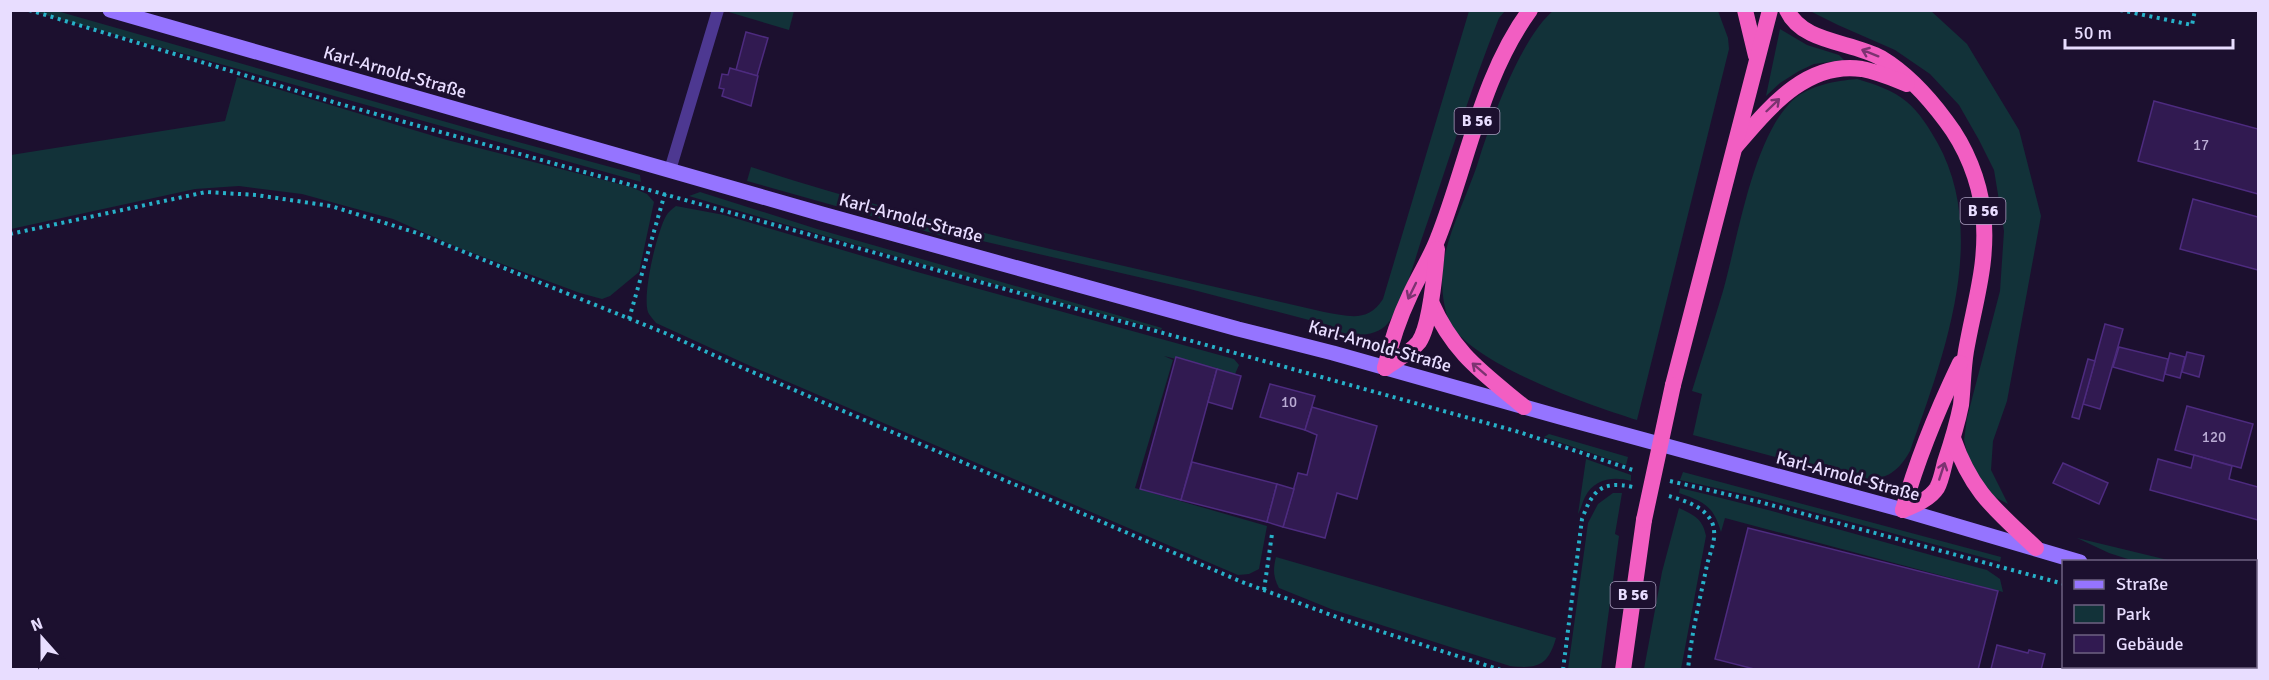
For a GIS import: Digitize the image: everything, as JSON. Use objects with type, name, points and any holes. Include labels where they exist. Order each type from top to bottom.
[{"type":"highway","name":"B 56","points":[[1385,368],[1394,334],[1409,296],[1438,239],[1489,87],[1516,31],[1530,10]]},
{"type":"highway","name":"B 56","points":[[1745,10],[1757,58]]},
{"type":"highway","name":"B 56","points":[[1623,669],[1644,520],[1673,385],[1770,10]]},
{"type":"highway","name":"B 56","points":[[1787,10],[1799,27],[1810,33],[1878,56],[1916,87],[1957,136],[1973,170],[1980,192],[1985,261],[1966,351],[1960,405],[1953,438],[1937,489],[1922,502],[1903,510]]},
{"type":"highway","name":"B 56","points":[[1734,148],[1777,100],[1797,84],[1826,71],[1841,68],[1861,69],[1916,87]]},
{"type":"highway","name":"B 56","points":[[1385,368],[1404,356],[1420,341],[1431,302],[1438,239]]},
{"type":"highway","points":[[1431,302],[1443,327],[1459,350],[1524,407]]},
{"type":"highway","name":"B 56","points":[[1903,510],[1917,465],[1942,400],[1966,351]]},
{"type":"highway","points":[[1953,438],[1964,467],[1982,496],[2036,548]]},
{"type":"main road","name":"Karl-Arnold-Straße","points":[[110,10],[903,237],[1903,510],[2077,560]]},
{"type":"lane","points":[[670,170],[717,10]]},
{"type":"path","points":[[29,10],[340,104],[1519,432],[1645,474]]},
{"type":"path","points":[[2120,10],[2192,25],[2195,10]]},
{"type":"path","points":[[629,319],[670,170]]},
{"type":"path","points":[[10,234],[206,192],[276,197],[331,206],[417,233],[629,319],[1122,532],[1264,590],[1342,619],[1501,669]]},
{"type":"path","points":[[1666,480],[1760,502],[2062,583]]},
{"type":"path","points":[[1264,590],[1272,534]]},
{"type":"green space","points":[[722,10],[794,11],[789,30]]},
{"type":"green space","points":[[1554,10],[1718,11],[1728,38],[1729,49],[1637,420],[1564,394],[1509,369],[1485,355],[1465,341],[1452,326],[1444,303],[1442,275],[1447,246],[1493,120],[1520,57],[1542,22]]},
{"type":"green space","points":[[31,11],[57,11],[640,175],[641,182]]},
{"type":"green space","points":[[1469,11],[1505,11],[1499,18],[1478,72],[1403,295],[1388,323],[1371,333],[1357,335],[1337,333],[1332,326],[1186,288],[952,234],[946,237],[747,181],[751,167],[893,209],[1036,246],[1324,312],[1350,316],[1364,315],[1377,307],[1383,299]]},
{"type":"green space","points":[[1810,11],[1931,11],[1967,44],[2019,130],[2041,216],[2007,401],[1993,441],[1991,470],[2008,504],[1989,494],[1970,465],[1964,440],[1967,418],[2000,291],[2004,231],[1994,170],[1959,105],[1930,74],[1895,50]]},
{"type":"green space","points":[[1780,29],[1807,45],[1839,55],[1844,60],[1814,64],[1780,83],[1766,96]]},
{"type":"green space","points":[[237,77],[447,140],[631,187],[647,194],[654,202],[639,272],[610,296],[602,299],[459,248],[393,219],[302,194],[239,186],[195,189],[11,229],[11,155],[225,121]]},
{"type":"green space","points":[[1857,79],[1896,94],[1924,120],[1937,142],[1952,178],[1960,217],[1960,257],[1956,297],[1936,377],[1923,415],[1910,451],[1900,465],[1889,474],[1867,480],[1693,435],[1702,394],[1692,391],[1723,291],[1757,163],[1767,138],[1779,117],[1800,95],[1823,85]]},
{"type":"green space","points":[[700,192],[817,229],[1162,328],[1161,330],[984,281],[689,196]]},
{"type":"green space","points":[[676,206],[724,215],[910,270],[1234,359],[1239,365],[1235,374],[1164,356],[1173,360],[1135,488],[1267,526],[1259,569],[1249,574],[1238,575],[746,364],[656,323],[648,312],[649,278],[662,224],[668,213]]},
{"type":"green space","points":[[1549,434],[1628,457],[1626,465],[1544,437]]},
{"type":"green space","points":[[1586,459],[1631,475],[1631,481],[1611,479],[1593,486],[1585,497],[1578,514]]},
{"type":"green space","points":[[1683,472],[2001,557],[2000,562],[1761,498],[1680,480]]},
{"type":"green space","points":[[1680,488],[1987,570],[2000,579],[2003,592],[1725,518],[1721,532],[1711,510],[1701,502],[1679,493]]},
{"type":"green space","points":[[1613,493],[1622,493],[1615,534],[1619,536],[1601,669],[1568,669],[1588,523],[1598,504]]},
{"type":"green space","points":[[1679,508],[1697,518],[1703,525],[1706,536],[1681,669],[1644,669],[1662,572]]},
{"type":"green space","points":[[2077,538],[2168,560],[2131,560]]},
{"type":"green space","points":[[1276,557],[1556,638],[1549,655],[1540,664],[1527,667],[1510,666],[1331,609],[1279,588],[1274,573]]},
{"type":"building","points":[[746,32],[768,38],[757,76],[736,70]]},
{"type":"building","points":[[730,68],[758,76],[751,106],[722,96],[724,89],[719,88],[722,74],[728,75]]},
{"type":"building","points":[[2154,101],[2258,129],[2258,194],[2138,161]]},
{"type":"building","points":[[2193,199],[2258,217],[2258,270],[2180,249]]},
{"type":"building","points":[[2105,324],[2123,329],[2100,409],[2083,404]]},
{"type":"building","points":[[2119,347],[2168,359],[2163,381],[2113,367]]},
{"type":"building","points":[[2187,352],[2204,356],[2199,377],[2182,372]]},
{"type":"building","points":[[2170,353],[2185,357],[2180,378],[2165,374]]},
{"type":"building","points":[[1176,357],[1217,369],[1181,500],[1140,489]]},
{"type":"building","points":[[2088,359],[2095,361],[2079,419],[2072,417]]},
{"type":"building","points":[[1217,369],[1241,376],[1232,409],[1208,402]]},
{"type":"building","points":[[1270,384],[1315,396],[1305,430],[1260,417]]},
{"type":"building","points":[[2187,406],[2253,424],[2241,468],[2175,450]]},
{"type":"building","points":[[1312,407],[1377,426],[1357,499],[1337,493],[1325,538],[1283,527],[1298,473],[1307,475],[1317,435],[1305,430]]},
{"type":"building","points":[[2194,455],[2232,466],[2229,479],[2258,487],[2258,520],[2150,490],[2158,459],[2191,468]]},
{"type":"building","points":[[1192,462],[1277,484],[1267,522],[1181,500]]},
{"type":"building","points":[[2063,463],[2108,483],[2099,504],[2053,483]]},
{"type":"building","points":[[1277,484],[1294,489],[1283,527],[1267,522]]},
{"type":"building","points":[[1748,528],[1998,591],[1978,670],[1758,670],[1715,659]]},
{"type":"building","points":[[1997,645],[2028,653],[2029,650],[2045,654],[2041,670],[1991,669]]}]
